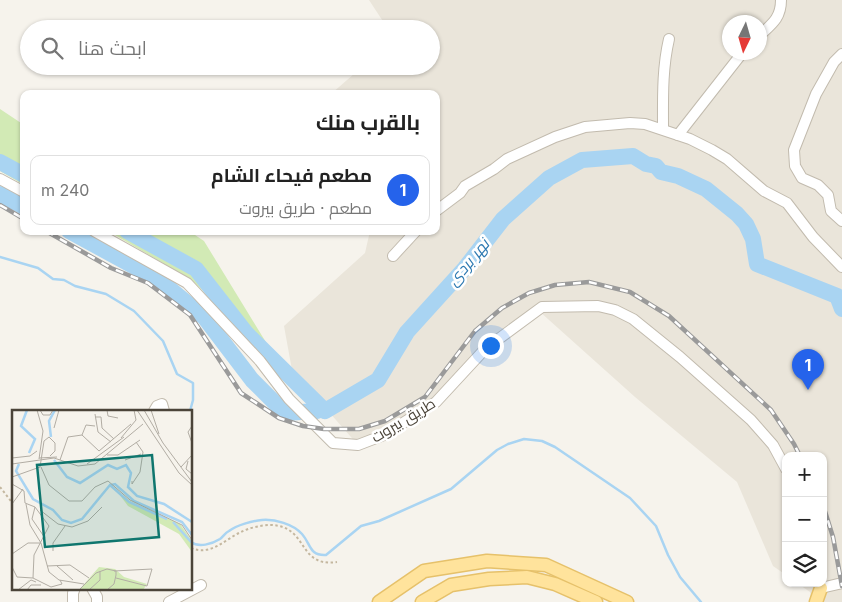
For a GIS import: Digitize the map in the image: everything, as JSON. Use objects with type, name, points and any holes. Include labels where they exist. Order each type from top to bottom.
[{"type":"main road","points":[[379,602],[424,571],[487,561],[546,565],[628,602]]},
{"type":"main road","points":[[422,602],[451,585],[489,579],[527,577],[555,584],[596,602]]},
{"type":"main road","points":[[816,602],[820,587]]},
{"type":"street","points":[[767,28],[777,19],[781,8],[781,0]]},
{"type":"street","points":[[662,129],[665,56],[669,39]]},
{"type":"street","points":[[842,54],[838,65],[816,94],[794,150],[795,166],[802,178],[818,186],[828,195],[831,211],[842,220]]},
{"type":"street","points":[[678,135],[737,60]]},
{"type":"street","points":[[440,208],[460,193],[465,186],[507,159],[569,131],[585,127],[630,123],[645,124],[697,142],[727,159],[760,187],[787,203],[813,237],[842,267]]},
{"type":"street","points":[[0,179],[20,190]]},
{"type":"street","name":"طريق بيروت","points":[[101,235],[187,283],[260,361],[308,419],[333,443],[358,446],[384,435],[436,402],[485,349],[542,307],[598,306],[615,310],[633,319],[680,357],[751,420],[773,445],[782,462]]},
{"type":"street","points":[[393,256],[412,235]]},
{"type":"street","points":[[154,410],[156,406],[162,404],[164,410]]},
{"type":"street","points":[[827,585],[842,583]]},
{"type":"street","points":[[192,590],[201,585]]},
{"type":"street","points":[[820,587],[823,602]]},
{"type":"street","points":[[93,590],[97,597],[97,602]]},
{"type":"street","points":[[169,602],[192,590]]},
{"type":"path","points":[[0,487],[12,502]]},
{"type":"path","points":[[192,548],[203,550],[214,548],[224,544],[240,532],[260,526],[272,525],[293,532],[309,556],[315,560],[329,563],[337,562]]},
{"type":"shaded area","points":[[369,0],[842,0],[842,602],[812,602],[810,592],[803,587],[827,587],[827,452],[782,452],[782,572],[773,566],[737,482],[635,397],[539,311],[485,349],[436,402],[358,445],[292,370],[284,326],[365,253],[369,235],[440,235],[440,90],[336,90],[353,75],[440,75],[440,20],[382,20]]},
{"type":"green space","points":[[0,109],[20,122],[20,183],[0,171]]},
{"type":"green space","points":[[115,235],[195,235],[204,241],[283,370],[233,318],[190,279]]},
{"type":"waterway","name":"نهر بردى","points":[[134,235],[196,269],[246,333],[325,411],[378,380],[407,332],[465,268],[503,219],[549,178],[582,160],[633,156],[646,164],[656,166],[661,172],[678,176],[706,189],[737,214],[746,224],[753,239],[757,264],[837,296],[842,309]]},
{"type":"waterway","name":"نهر بردى","points":[[0,162],[20,173]]},
{"type":"waterway","points":[[0,194],[20,205]]},
{"type":"waterway","points":[[76,235],[159,280],[204,317],[252,380],[285,413],[317,411]]},
{"type":"waterway","points":[[0,257],[38,268],[53,279],[64,280],[75,286],[106,294],[134,311],[163,341],[177,374],[193,383],[193,400],[190,410]]},
{"type":"waterway","points":[[192,543],[198,545],[209,544],[240,525],[249,522],[272,520],[294,527],[302,534],[316,554],[326,555],[361,526],[379,521],[451,489],[497,450],[508,444],[524,439],[542,441],[555,447],[630,498],[656,526],[680,577],[701,602]]},
{"type":"railway","points":[[0,205],[20,217]]},
{"type":"railway","points":[[53,235],[111,268],[148,283],[190,315],[241,393],[279,418],[303,426],[324,429],[359,429],[385,421],[425,397],[475,331],[502,308],[529,293],[555,285],[589,282],[630,292],[669,316],[771,410],[798,452]]},
{"type":"railway","points":[[827,518],[833,537],[842,586]]},
{"type":"place","name":"مطعم فيحاء الشام","points":[[808,390]]}]
